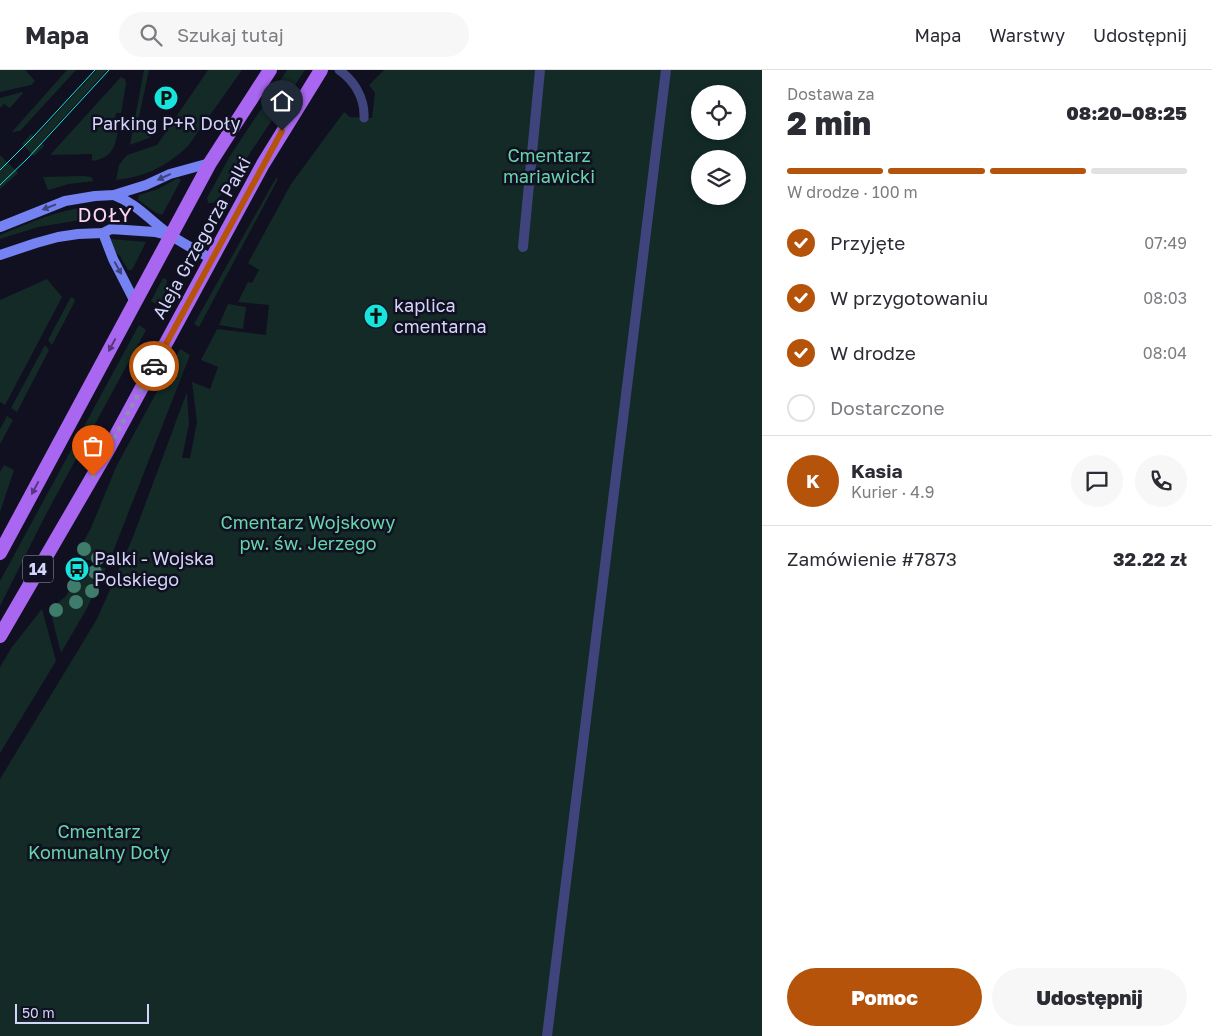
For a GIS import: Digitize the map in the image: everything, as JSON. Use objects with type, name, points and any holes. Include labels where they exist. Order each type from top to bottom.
[{"type":"main road","name":"Aleja Grzegorza Palki","points":[[0,553],[210,163],[270,70]]},
{"type":"main road","name":"Aleja Grzegorza Palki","points":[[0,636],[108,450],[268,156],[321,70]]},
{"type":"main road","points":[[0,227],[65,201],[114,195],[146,185],[170,174],[210,163]]},
{"type":"main road","points":[[114,195],[138,207],[171,236],[212,259]]},
{"type":"main road","points":[[0,255],[36,242],[78,234],[104,233],[111,229],[155,232],[171,236]]},
{"type":"main road","name":"Aleja Grzegorza Palki","points":[[104,233],[113,260],[135,302]]},
{"type":"street","points":[[523,247],[540,70]]},
{"type":"street","points":[[547,1036],[666,70]]},
{"type":"lane","points":[[339,70],[346,75],[363,100],[364,118]]},
{"type":"green space","points":[[0,70],[27,70],[35,81],[31,85],[0,92]]},
{"type":"green space","points":[[67,70],[76,70],[20,131],[12,132]]},
{"type":"green space","points":[[97,70],[107,70],[41,142],[44,146],[34,156],[22,144],[31,134],[35,137]]},
{"type":"green space","points":[[144,70],[149,70],[137,126],[157,130],[151,137],[130,145]]},
{"type":"green space","points":[[208,70],[242,70],[188,146],[180,153],[164,165],[146,173],[116,180],[119,165],[127,155],[157,145]]},
{"type":"green space","points":[[287,70],[305,70],[225,191],[213,203],[208,203],[207,198],[230,156]]},
{"type":"green space","points":[[384,70],[762,70],[762,1036],[0,1036],[0,779],[97,619],[133,537],[187,392],[189,424],[182,458],[190,458],[197,422],[192,382],[210,389],[218,367],[201,360],[217,329],[266,335],[269,305],[238,302],[248,282],[252,283],[259,270],[248,263],[291,184],[344,112],[350,117],[372,118],[375,93],[369,85]]},
{"type":"green space","points":[[121,77],[125,79],[126,84],[121,113],[116,113],[114,123],[119,125],[115,144],[110,153],[92,161],[92,154],[50,155]]},
{"type":"green space","points":[[22,92],[10,108],[4,104],[0,108],[0,98]]},
{"type":"green space","points":[[0,155],[18,173],[0,189]]},
{"type":"green space","points":[[43,177],[91,177],[94,181],[69,184],[48,190]]},
{"type":"green space","points":[[178,178],[181,180],[162,215],[138,200],[139,195],[158,189]]},
{"type":"green space","points":[[276,178],[278,179],[199,327],[194,324]]},
{"type":"green space","points":[[88,207],[87,219],[38,227],[0,239],[0,235],[43,218],[65,211]]},
{"type":"green space","points":[[111,239],[146,242],[132,270],[128,270],[120,256],[110,247]]},
{"type":"green space","points":[[163,278],[167,280],[166,290],[159,306],[151,301]]},
{"type":"green space","points":[[47,279],[62,297],[5,405],[0,402],[0,300]]},
{"type":"green space","points":[[71,297],[75,299],[74,303],[52,345],[48,340]]},
{"type":"green space","points":[[228,304],[246,307],[243,329],[219,325]]},
{"type":"green space","points":[[139,325],[146,330],[44,518],[0,606],[0,581]]},
{"type":"green space","points":[[45,345],[49,350],[17,412],[11,408]]},
{"type":"green space","points":[[180,349],[190,355],[109,562],[87,560],[77,553],[91,528],[116,467]]},
{"type":"green space","points":[[7,416],[13,420],[0,444],[0,429]]},
{"type":"green space","points":[[4,465],[14,470],[0,512],[0,472]]},
{"type":"green space","points":[[84,565],[106,568],[87,608],[61,653],[50,610],[66,596]]},
{"type":"green space","points":[[42,609],[56,661],[0,753],[0,667],[12,647]]},
{"type":"tram line","points":[[0,170],[95,70]]},
{"type":"tram line","points":[[0,185],[28,158],[109,70]]},
{"type":"way so far","points":[[93,476],[154,366]]},
{"type":"place","name":"Parking P+R Doły","points":[[166,98]]},
{"type":"place","name":"kaplica cmentarna","points":[[376,316]]},
{"type":"place","name":"Palki - Wojska Polskiego","points":[[77,569]]},
{"type":"district","name":"DOŁY","points":[[105,215]]},
{"type":"route","points":[[154,366],[282,131]]},
{"type":"park label","name":"Cmentarz mariawicki","points":[[549,166]]},
{"type":"park label","name":"Cmentarz Wojskowy pw. św. Jerzego","points":[[308,533]]},
{"type":"park label","name":"Cmentarz Komunalny Doły","points":[[99,842]]}]
